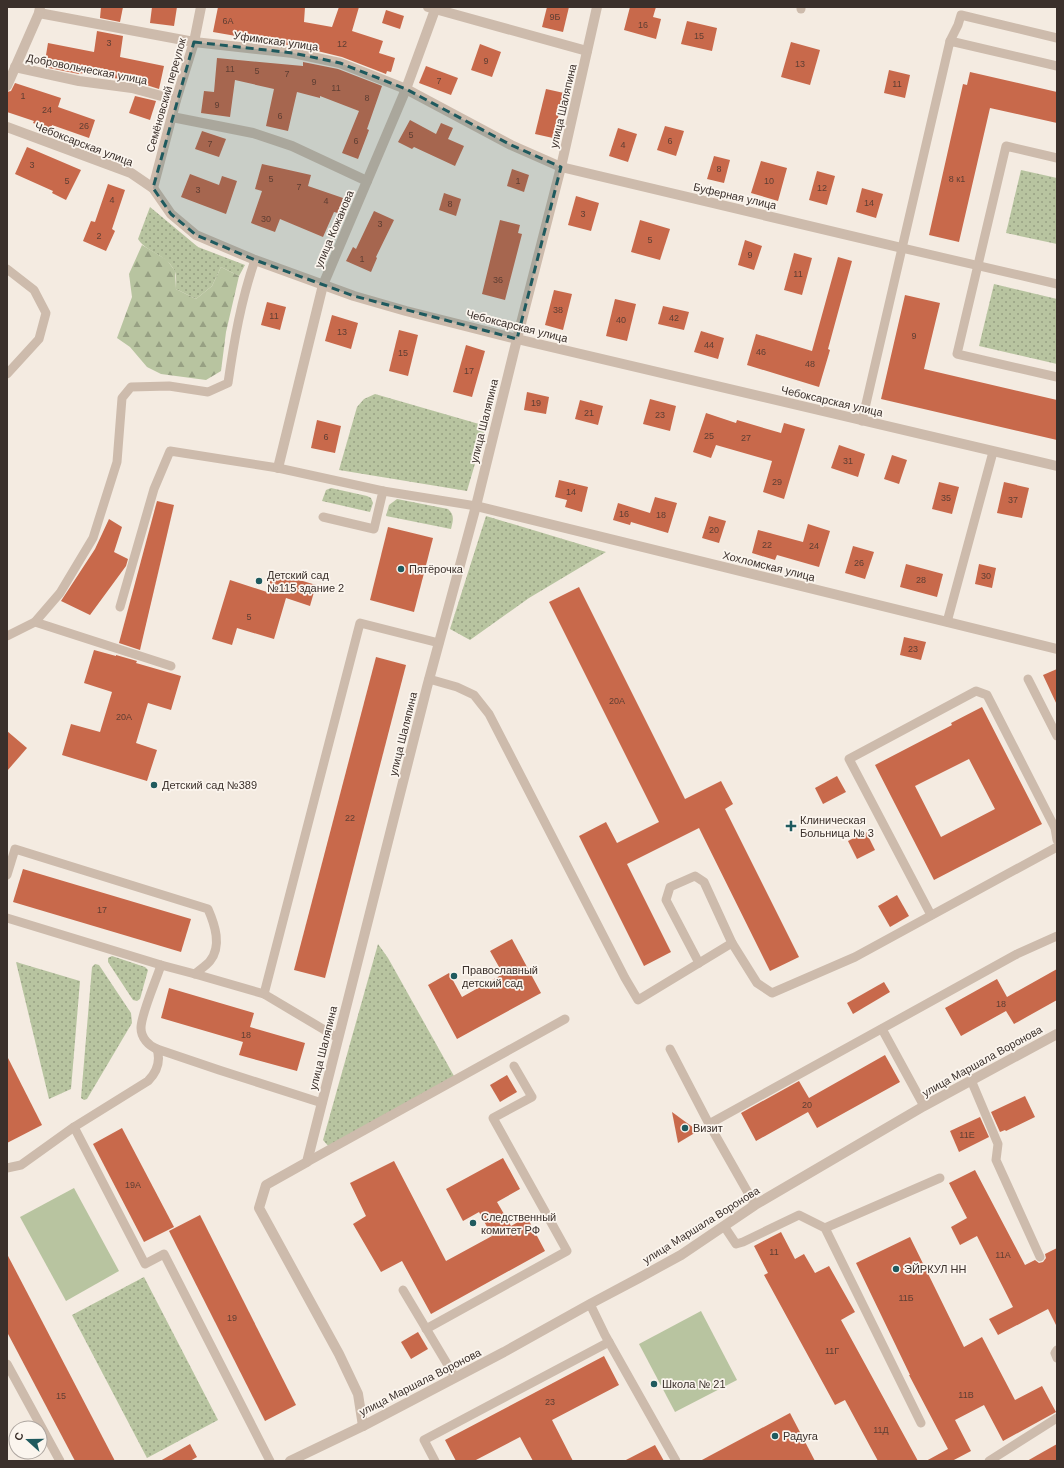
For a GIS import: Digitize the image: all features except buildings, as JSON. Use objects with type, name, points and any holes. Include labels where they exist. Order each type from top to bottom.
[{"type":"street","name":"Семёновский переулок","points":[[153,188],[176,100],[194,42],[201,7]]},
{"type":"street","points":[[433,7],[587,51]]},
{"type":"street","name":"улица Кожанова","points":[[278,468],[323,285],[406,89],[433,7]]},
{"type":"street","name":"улица Шаляпина","points":[[307,1162],[429,679],[476,506],[561,167],[597,7]]},
{"type":"street","name":"Уфимская улица","points":[[40,10],[194,42],[292,53],[340,62],[406,89],[511,145],[561,167]]},
{"type":"street","points":[[7,86],[40,10]]},
{"type":"street","name":"Добровольческая улица","points":[[15,67],[79,81],[132,88],[176,100]]},
{"type":"street","points":[[172,117],[253,134],[292,146],[367,181]]},
{"type":"street","name":"Чебоксарская улица","points":[[7,127],[131,173],[153,188],[171,214],[196,235],[255,260],[323,285],[406,311],[517,339],[1057,466]]},
{"type":"street","name":"Буферная улица","points":[[561,167],[902,248]]},
{"type":"street","name":"Хохломская улица","points":[[476,506],[1057,649]]},
{"type":"street","name":"улица Маршала Воронова","points":[[290,1461],[362,1426],[504,1352],[680,1255],[755,1205],[924,1106],[1057,1034]]},
{"type":"street","points":[[307,1162],[266,1185],[259,1208],[339,1354],[358,1394],[362,1426]]},
{"type":"lane","points":[[862,421],[950,41],[958,26],[961,15],[1057,38]]},
{"type":"lane","points":[[950,41],[1057,66]]},
{"type":"lane","points":[[1057,158],[1006,146],[957,354],[1057,377]]},
{"type":"lane","points":[[902,248],[1057,284]]},
{"type":"lane","points":[[7,636],[35,622],[60,593],[94,538],[117,462],[122,398],[131,387],[169,386],[208,392],[228,383],[237,326],[248,281],[255,260]]},
{"type":"lane","points":[[7,269],[34,290],[46,313],[39,339],[7,374]]},
{"type":"lane","points":[[120,607],[154,488],[170,451],[278,468],[383,492],[476,506]]},
{"type":"lane","points":[[946,622],[993,452]]},
{"type":"lane","points":[[323,517],[374,529],[383,492]]},
{"type":"lane","points":[[35,622],[171,666]]},
{"type":"lane","points":[[264,994],[360,623],[439,643]]},
{"type":"lane","points":[[429,679],[457,687],[474,695],[489,714],[625,978],[638,1000],[732,943]]},
{"type":"lane","points":[[1028,679],[1057,736]]},
{"type":"lane","points":[[931,915],[849,759],[976,691],[986,695],[1055,828],[1057,840]]},
{"type":"lane","points":[[698,963],[666,900],[670,887],[695,876],[704,882],[732,943],[757,983],[772,992],[855,956],[1057,847]]},
{"type":"lane","points":[[7,875],[15,850],[208,909],[215,926],[216,946],[210,961],[195,974]]},
{"type":"lane","points":[[7,918],[161,966],[264,994],[338,1038]]},
{"type":"lane","points":[[710,1124],[1017,954],[1057,936]]},
{"type":"lane","points":[[161,966],[142,1019],[142,1035],[148,1044],[157,1049],[322,1103]]},
{"type":"lane","points":[[307,1162],[565,1019]]},
{"type":"lane","points":[[882,1029],[924,1106]]},
{"type":"lane","points":[[7,1168],[21,1165],[74,1127],[148,1081],[154,1075],[159,1061],[157,1049]]},
{"type":"lane","points":[[670,1049],[755,1205]]},
{"type":"lane","points":[[426,1329],[567,1251],[493,1118],[532,1097],[514,1066]]},
{"type":"lane","points":[[971,1080],[998,1144],[996,1160],[1040,1257]]},
{"type":"lane","points":[[74,1127],[146,1264],[164,1254],[270,1461]]},
{"type":"lane","points":[[825,1228],[940,1178]]},
{"type":"lane","points":[[724,1226],[736,1244],[799,1215],[825,1228],[920,1423]]},
{"type":"lane","points":[[403,1290],[455,1377]]},
{"type":"lane","points":[[590,1304],[609,1342],[676,1461]]},
{"type":"lane","points":[[435,1461],[424,1440],[609,1342]]},
{"type":"lane","points":[[1057,1350],[1055,1353],[1057,1358]]},
{"type":"lane","points":[[7,1364],[60,1461]]},
{"type":"lane","points":[[989,1461],[1057,1418]]},
{"type":"highlighted area","points":[[194,42],[293,53],[340,63],[406,89],[511,145],[561,167],[517,339],[354,296],[255,260],[196,235],[171,214],[153,188]]},
{"type":"green space","points":[[1021,170],[1057,178],[1057,244],[1006,233]]},
{"type":"green space","points":[[150,207],[198,247],[245,265],[239,276],[221,267],[212,286],[196,299],[176,289],[176,274],[171,265],[166,260],[146,248],[138,239]]},
{"type":"green space","points":[[142,245],[167,260],[175,271],[176,289],[196,299],[212,286],[221,267],[239,276],[226,332],[221,371],[206,380],[161,374],[147,367],[130,347],[117,338],[132,297],[129,274]]},
{"type":"green space","points":[[994,284],[1057,299],[1057,364],[979,346]]},
{"type":"green space","points":[[375,394],[486,426],[467,491],[339,470],[357,407],[364,399]]},
{"type":"green space","points":[[331,488],[371,498],[373,503],[370,512],[322,501],[326,490]]},
{"type":"green space","points":[[397,499],[448,509],[453,516],[451,529],[386,516],[389,505]]},
{"type":"green space","points":[[486,516],[606,552],[529,598],[470,640],[450,629]]},
{"type":"green space","points":[[378,944],[388,958],[454,1076],[329,1147],[323,1140]]},
{"type":"green space","points":[[112,956],[145,967],[148,970],[140,999],[137,1001],[133,1000],[108,962],[108,958]]},
{"type":"green space","points":[[16,962],[80,981],[71,1089],[49,1099]]},
{"type":"green space","points":[[95,964],[99,965],[131,1013],[132,1023],[87,1099],[84,1100],[81,1098],[92,967]]},
{"type":"green space","points":[[74,1188],[119,1271],[66,1301],[20,1217]]},
{"type":"green space","points":[[144,1277],[218,1420],[147,1458],[72,1315]]},
{"type":"green space","points":[[701,1311],[737,1380],[675,1412],[639,1344]]},
{"type":"place","name":"Пятёрочка","points":[[401,569]]},
{"type":"place","name":"Детский сад №115 здание 2","points":[[259,581]]},
{"type":"place","name":"Детский сад №389","points":[[154,785]]},
{"type":"place","name":"Клиническая Больница № 3","points":[[791,826]]},
{"type":"place","name":"Православный детский сад","points":[[454,976]]},
{"type":"place","name":"Визит","points":[[685,1128]]},
{"type":"place","name":"Следственный комитет РФ","points":[[473,1223]]},
{"type":"place","name":"ЭЙРКУЛ НН","points":[[896,1269]]},
{"type":"place","name":"Школа № 21","points":[[654,1384]]},
{"type":"place","name":"Радуга","points":[[775,1436]]}]
